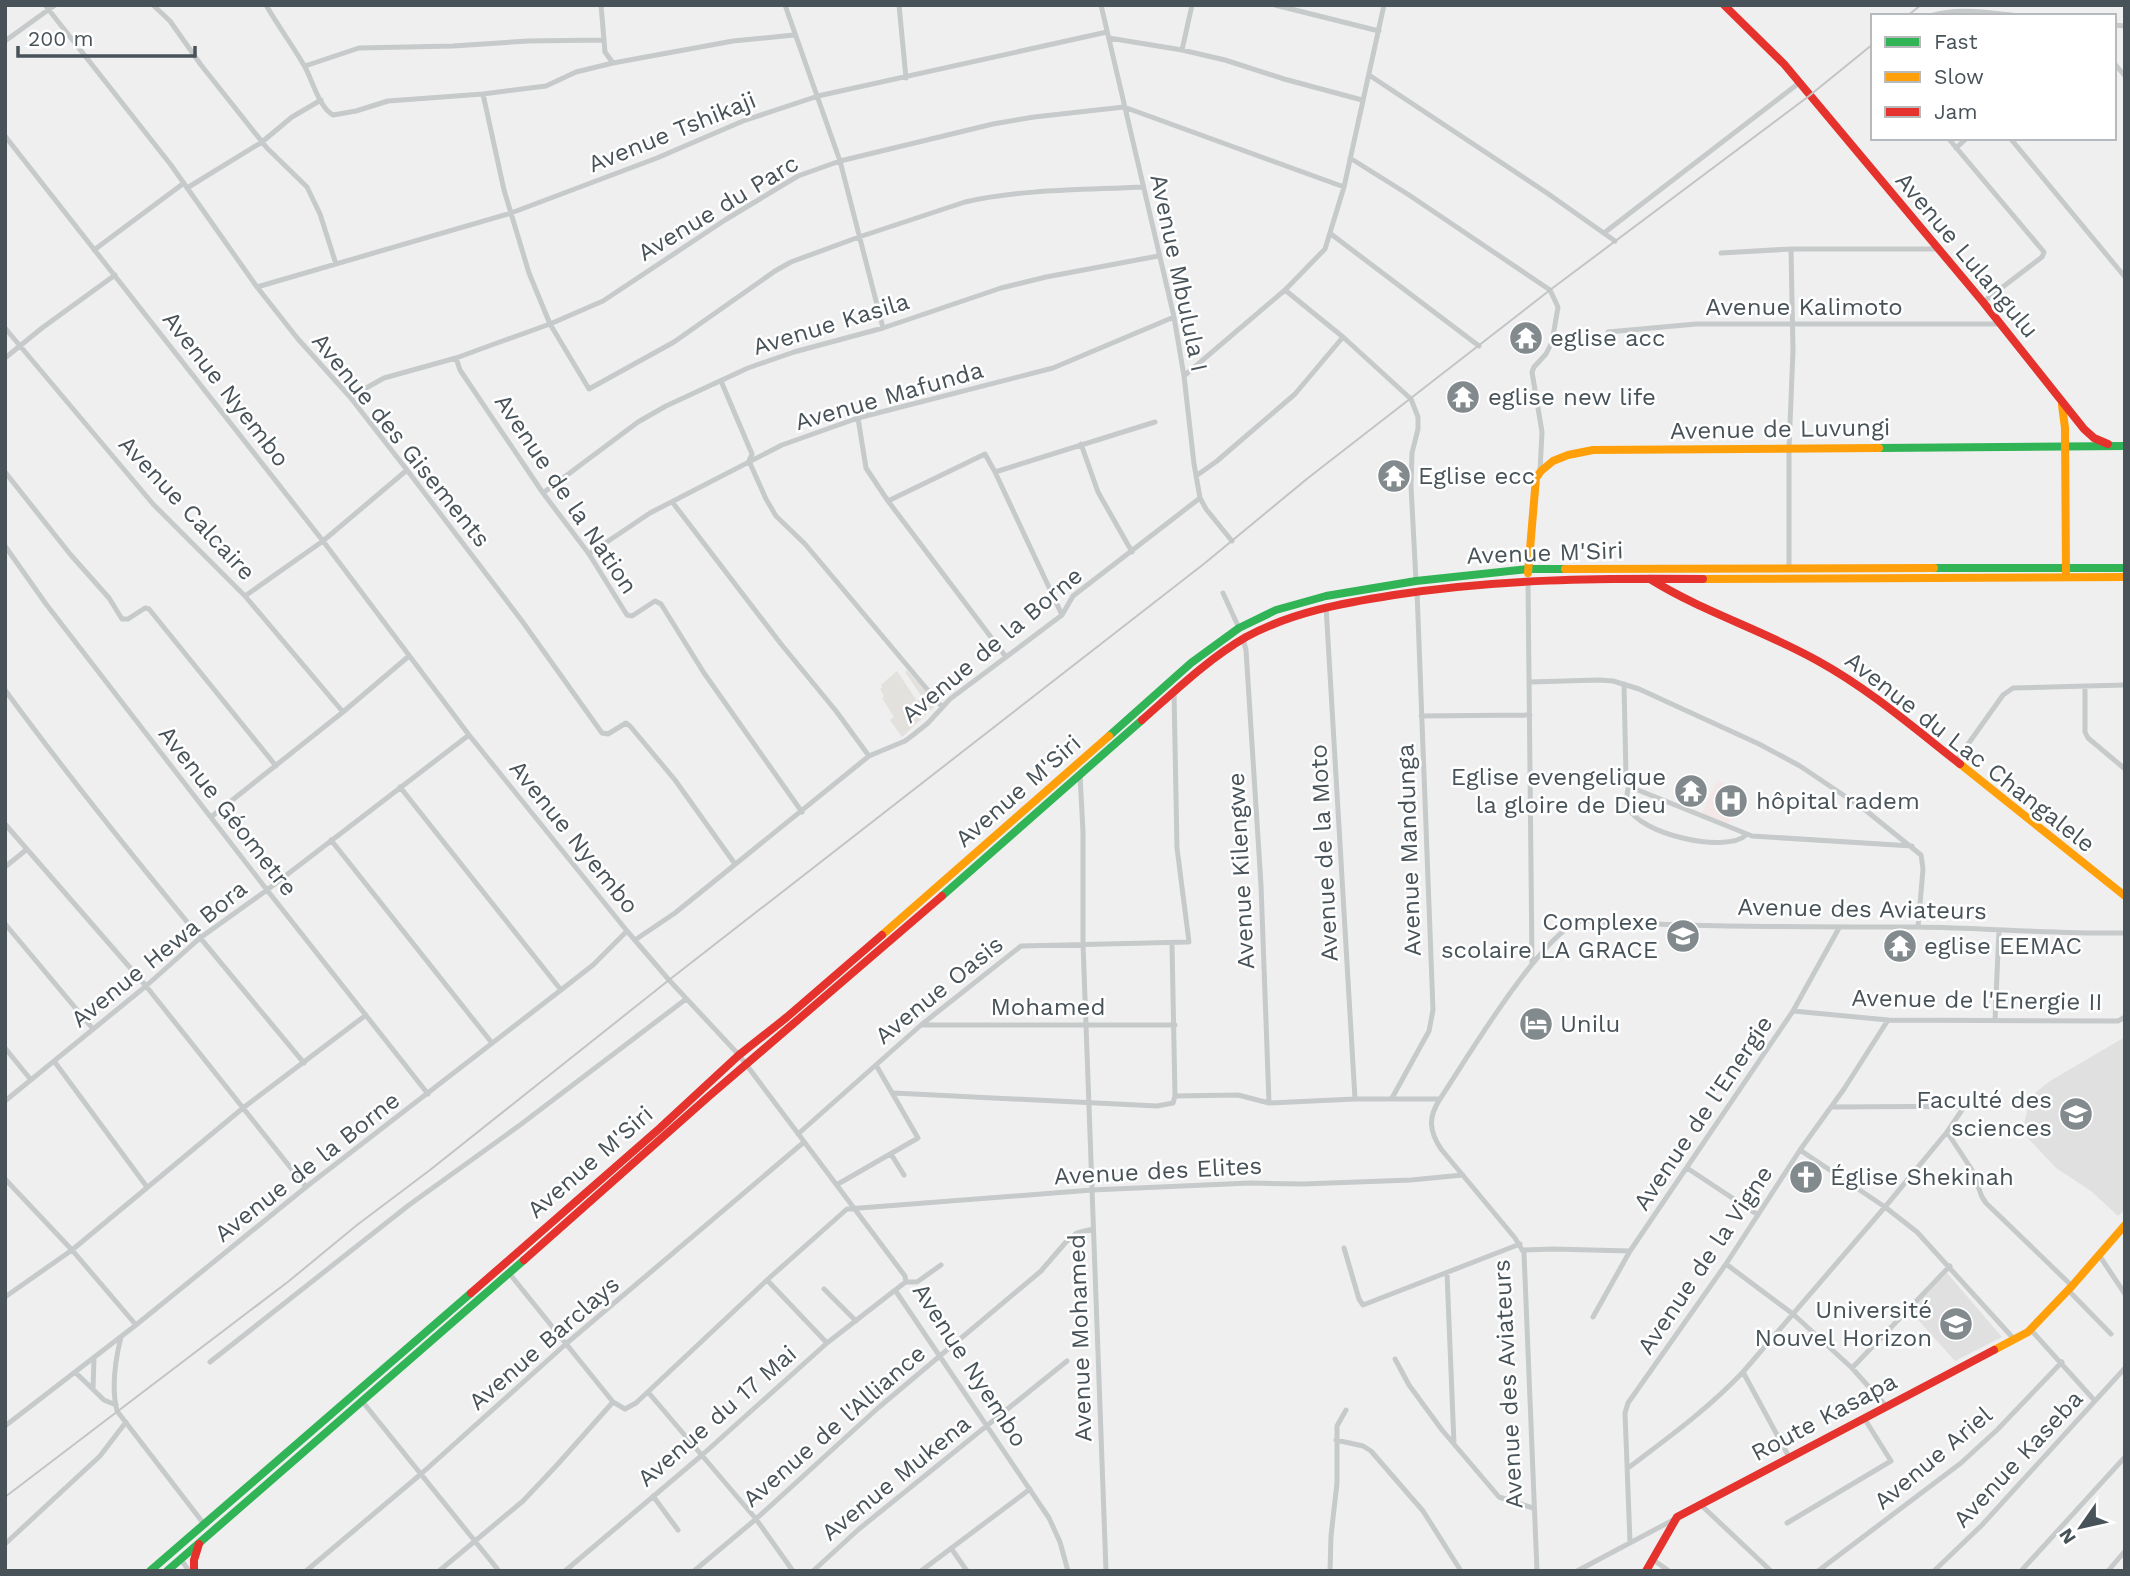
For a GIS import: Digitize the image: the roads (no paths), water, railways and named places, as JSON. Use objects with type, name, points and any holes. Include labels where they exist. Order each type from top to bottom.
[{"type":"main road","name":"Avenue Lulangulu","points":[[1724,5],[1799,83],[1983,302],[2090,435],[2112,446]]},
{"type":"main road","points":[[2062,402],[2066,446],[2066,572]]},
{"type":"main road","name":"Avenue de Luvungi","points":[[1540,471],[1558,458],[1593,450],[2125,446]]},
{"type":"main road","points":[[1528,580],[1534,490],[1540,471]]},
{"type":"main road","name":"Avenue du Lac Changalele","points":[[1639,568],[1649,578],[1676,595],[1827,666],[1896,713],[2125,897]]},
{"type":"main road","name":"Avenue M'Siri","points":[[150,1571],[660,1128],[739,1055],[972,857],[1191,663],[1239,628],[1276,610],[1349,592],[1416,581],[1528,569],[1789,568],[2066,572],[2125,577]]},
{"type":"main road","name":"Avenue M'Siri","points":[[167,1571],[1198,671],[1243,639],[1282,620],[1326,606],[1478,583],[1649,578],[1862,579],[2125,568]]},
{"type":"main road","points":[[1191,663],[1198,671]]},
{"type":"main road","name":"Route Kasapa","points":[[1677,1517],[2031,1330],[2125,1224]]},
{"type":"main road","points":[[351,1397],[360,1403]]},
{"type":"main road","points":[[1646,1571],[1677,1517]]},
{"type":"main road","points":[[191,1571],[200,1543]]},
{"type":"main road","points":[[174,1571],[182,1571]]},
{"type":"street","points":[[5,41],[47,7],[55,5]]},
{"type":"street","points":[[153,5],[170,21],[262,142],[302,180],[320,214],[336,264]]},
{"type":"street","points":[[267,5],[321,100],[333,115],[394,101],[546,86],[576,72],[613,63],[733,41],[794,35]]},
{"type":"street","points":[[601,5],[605,52],[613,63]]},
{"type":"street","points":[[785,5],[840,161],[883,328]]},
{"type":"street","points":[[899,5],[906,78]]},
{"type":"street","name":"Avenue Mbulula I","points":[[1101,5],[1174,317],[1200,498],[1232,541]]},
{"type":"street","points":[[1182,50],[1192,5]]},
{"type":"street","points":[[1275,5],[1379,32]]},
{"type":"street","points":[[1184,376],[1285,290],[1325,249],[1344,187],[1384,5]]},
{"type":"street","name":"Avenue des Gisements","points":[[47,7],[186,185],[257,287],[298,339],[350,397],[407,470],[522,621],[602,733],[608,734],[623,724],[628,724],[676,780],[735,864]]},
{"type":"street","points":[[1936,14],[1946,11],[1973,14]]},
{"type":"street","points":[[1108,35],[1225,60],[1362,100]]},
{"type":"street","name":"Avenue Tshikaji","points":[[257,287],[511,213],[657,158],[734,125],[818,96],[1108,35]]},
{"type":"street","points":[[304,66],[359,48],[604,40]]},
{"type":"street","points":[[1369,75],[1548,193],[1615,241]]},
{"type":"street","points":[[1604,233],[1799,83]]},
{"type":"street","points":[[483,94],[511,213],[529,273],[550,324],[583,383],[590,390],[674,342],[775,271],[812,253],[965,202],[988,197],[1031,192],[1143,187]]},
{"type":"street","points":[[94,250],[186,185],[262,142],[292,117],[321,100]]},
{"type":"street","points":[[1124,107],[1344,187]]},
{"type":"street","name":"Avenue du Parc","points":[[350,397],[384,378],[456,358],[550,324],[603,301],[787,181],[811,170],[993,124],[1124,107]]},
{"type":"street","name":"Avenue Nyembo","points":[[5,136],[323,541],[469,735],[627,931],[739,1055],[838,1184],[903,1272],[906,1282],[895,1290],[1030,1489],[1055,1530],[1068,1571]]},
{"type":"street","points":[[1950,140],[2044,252],[1983,302]]},
{"type":"street","points":[[1956,148],[1965,140]]},
{"type":"street","points":[[2012,140],[2125,277]]},
{"type":"street","points":[[1350,158],[1436,212],[1550,290],[1558,307],[1553,337],[1532,372],[1542,432],[1540,471]]},
{"type":"street","points":[[1331,234],[1479,346]]},
{"type":"street","points":[[1721,253],[1791,249],[1938,248]]},
{"type":"street","points":[[1789,568],[1793,324],[1791,249]]},
{"type":"street","name":"Avenue Kasila","points":[[543,493],[638,422],[666,406],[793,352],[883,328],[1001,288],[1046,276],[1158,256]]},
{"type":"street","points":[[5,358],[115,275]]},
{"type":"street","points":[[1285,290],[1343,337],[1411,400],[1417,412],[1418,429],[1412,453],[1411,486],[1416,581]]},
{"type":"street","name":"Avenue Mafunda","points":[[589,554],[650,513],[782,445],[858,418],[1053,368],[1174,317]]},
{"type":"street","name":"Avenue Kalimoto","points":[[1608,332],[1696,324],[2001,324]]},
{"type":"street","name":"Avenue Calcaire","points":[[5,328],[153,504],[245,596],[344,712]]},
{"type":"street","points":[[1196,476],[1295,394],[1343,337]]},
{"type":"street","name":"Avenue de la Nation","points":[[456,358],[460,370],[543,493],[589,554],[628,617],[655,601],[663,606],[704,673],[802,812]]},
{"type":"street","points":[[721,381],[752,454],[749,461],[776,516],[805,544],[942,707]]},
{"type":"street","points":[[858,418],[866,468],[1006,657]]},
{"type":"street","points":[[995,472],[1155,422]]},
{"type":"street","points":[[1082,443],[1097,492],[1132,552]]},
{"type":"street","points":[[888,501],[982,454],[986,455],[1062,615]]},
{"type":"street","points":[[245,596],[323,541],[407,470]]},
{"type":"street","points":[[5,472],[109,598],[122,619],[126,620],[145,608],[149,609],[276,766]]},
{"type":"street","name":"Avenue de la Borne","points":[[635,940],[675,913],[869,756],[905,741],[928,723],[942,707],[1062,615],[1073,596],[1200,498]]},
{"type":"street","points":[[673,503],[869,756]]},
{"type":"street","name":"Avenue Géometre","points":[[5,546],[46,604],[428,1094]]},
{"type":"street","points":[[1528,580],[1532,962]]},
{"type":"street","name":"Avenue Mandunga","points":[[1392,1098],[1429,1031],[1433,1010],[1418,591]]},
{"type":"street","points":[[1223,593],[1239,628]]},
{"type":"street","name":"Avenue de la Moto","points":[[1326,606],[1355,1099]]},
{"type":"street","name":"Avenue Kilengwe","points":[[1243,639],[1247,664],[1261,885],[1269,1103]]},
{"type":"street","points":[[211,817],[344,712],[409,656]]},
{"type":"street","points":[[1529,682],[1599,680],[1625,684],[1759,744],[1800,766],[1864,808],[1912,846],[1923,860],[1919,927]]},
{"type":"street","points":[[1625,684],[1626,775],[1629,785],[1626,802],[1633,814],[1639,820],[1670,835],[1686,839],[1736,841],[1746,835]]},
{"type":"street","points":[[1956,761],[2007,691],[2017,687],[2125,685]]},
{"type":"street","points":[[2085,686],[2085,732],[2088,738],[2125,769]]},
{"type":"street","points":[[5,690],[200,938],[304,1063]]},
{"type":"street","points":[[894,1093],[1090,1104],[1163,1106],[1173,1103],[1175,1025],[1172,944],[1187,944],[1190,939],[1177,848],[1174,692]]},
{"type":"street","points":[[1421,716],[1530,715]]},
{"type":"street","name":"Avenue Hewa Bora","points":[[5,1101],[146,986],[200,938],[469,735]]},
{"type":"street","name":"Avenue Mohamed","points":[[1080,775],[1083,943],[1106,1571]]},
{"type":"street","points":[[1629,785],[1746,835],[1912,846]]},
{"type":"street","points":[[400,787],[561,990]]},
{"type":"street","points":[[5,824],[146,986],[306,1187]]},
{"type":"street","points":[[331,840],[492,1043]]},
{"type":"street","points":[[5,867],[26,850]]},
{"type":"street","name":"Avenue des Aviateurs","points":[[1536,1571],[1526,1279],[1522,1247],[1441,1149],[1432,1131],[1431,1115],[1532,962],[1566,928],[1582,920],[2125,933]]},
{"type":"street","points":[[6,925],[93,1029]]},
{"type":"street","name":"Avenue de l'Energie","points":[[1593,1317],[1630,1251],[1793,1011],[1839,928]]},
{"type":"street","points":[[1995,1020],[1999,930]]},
{"type":"street","name":"Avenue de la Borne","points":[[5,1426],[136,1325],[306,1187],[593,965],[627,931]]},
{"type":"street","name":"Avenue Oasis","points":[[799,1134],[922,1026],[1021,946],[1083,943],[1172,944]]},
{"type":"street","points":[[210,1362],[409,1205],[686,999]]},
{"type":"street","name":"Avenue de l'Energie II","points":[[1793,1011],[1888,1020],[2118,1021],[2125,1017]]},
{"type":"street","points":[[5,1297],[72,1250],[243,1108],[366,1015]]},
{"type":"street","name":"Avenue de la Vigne","points":[[1630,1542],[1625,1413],[1628,1404],[1726,1264],[1888,1020]]},
{"type":"street","name":"Mohamed","points":[[922,1026],[1175,1025]]},
{"type":"street","points":[[5,1048],[31,1080]]},
{"type":"street","points":[[54,1061],[147,1187]]},
{"type":"street","points":[[838,1184],[918,1138],[876,1065]]},
{"type":"street","points":[[1175,1096],[1238,1095],[1269,1103],[1392,1098],[1440,1100]]},
{"type":"street","points":[[1832,1107],[1991,1106]]},
{"type":"street","points":[[1628,1468],[1700,1413],[1743,1372],[1885,1207],[1947,1132],[1964,1107]]},
{"type":"street","points":[[1947,1132],[1974,1175],[1986,1203],[2111,1334]]},
{"type":"street","name":"Avenue Barclays","points":[[306,1571],[421,1474],[567,1343],[804,1142]]},
{"type":"street","points":[[1800,1150],[1885,1207],[1917,1232],[2015,1340]]},
{"type":"street","points":[[891,1154],[904,1175]]},
{"type":"street","points":[[1687,1168],[1758,1215]]},
{"type":"street","name":"Avenue des Elites","points":[[856,1209],[1092,1190],[1411,1180],[1463,1175]]},
{"type":"street","points":[[5,1179],[72,1250],[136,1325]]},
{"type":"street","points":[[509,1273],[613,1402],[628,1409],[840,1213],[847,1209],[856,1209]]},
{"type":"street","name":"Avenue de l'Alliance","points":[[694,1571],[878,1408],[1041,1271],[1066,1241],[1077,1233],[1093,1228]]},
{"type":"street","points":[[1344,1248],[1363,1305],[1522,1247],[1630,1251]]},
{"type":"street","points":[[2099,1255],[2125,1294]]},
{"type":"street","points":[[1726,1264],[1793,1314],[1852,1368],[1886,1406]]},
{"type":"street","points":[[906,1282],[917,1282],[941,1265]]},
{"type":"street","points":[[1852,1368],[1950,1266]]},
{"type":"street","points":[[1447,1273],[1454,1444]]},
{"type":"street","points":[[767,1280],[827,1343]]},
{"type":"street","points":[[824,1289],[856,1321]]},
{"type":"street","name":"Avenue du 17 Mai","points":[[565,1571],[701,1456],[827,1343],[895,1290]]},
{"type":"street","points":[[2031,1330],[2095,1401]]},
{"type":"street","points":[[121,1336],[115,1373],[117,1411],[204,1524]]},
{"type":"street","points":[[93,1388],[94,1358]]},
{"type":"street","points":[[1395,1359],[1409,1385],[1499,1497],[1533,1508]]},
{"type":"street","name":"Avenue Mukena","points":[[813,1571],[859,1529],[1068,1361]]},
{"type":"street","name":"Avenue Ariel","points":[[1818,1571],[1961,1463],[1997,1430],[2062,1362]]},
{"type":"street","name":"Avenue Kaseba","points":[[1934,1571],[1982,1525],[2125,1368]]},
{"type":"street","points":[[75,1372],[104,1400],[116,1405]]},
{"type":"street","points":[[1743,1372],[1790,1457]]},
{"type":"street","points":[[648,1392],[756,1518],[793,1571]]},
{"type":"street","points":[[439,1571],[531,1492],[613,1402]]},
{"type":"street","points":[[360,1403],[499,1571]]},
{"type":"street","points":[[1330,1571],[1337,1483],[1337,1426],[1346,1410]]},
{"type":"street","points":[[1787,1523],[1891,1461],[1864,1418]]},
{"type":"street","points":[[5,1544],[100,1456],[126,1422]]},
{"type":"street","points":[[1336,1440],[1367,1447],[1423,1511],[1461,1571]]},
{"type":"street","points":[[2021,1571],[2125,1457]]},
{"type":"street","points":[[2118,1465],[2125,1472]]},
{"type":"street","points":[[921,1571],[1030,1489]]},
{"type":"street","points":[[653,1496],[678,1530]]},
{"type":"street","points":[[1701,1505],[1770,1571]]},
{"type":"street","points":[[1577,1571],[1677,1517]]},
{"type":"street","points":[[951,1548],[967,1571]]},
{"type":"street","points":[[174,1550],[191,1571]]},
{"type":"street","points":[[2108,1571],[2125,1551]]},
{"type":"street","points":[[1653,1559],[1669,1571]]},
{"type":"railway","points":[[1910,14],[1921,5]]},
{"type":"railway","points":[[5,1497],[289,1281],[669,980],[1205,563],[1308,478],[1550,290],[1809,96],[1871,46]]},
{"type":"place","name":"eglise acc","points":[[1526,338]]},
{"type":"place","name":"eglise new life","points":[[1463,397]]},
{"type":"place","name":"Eglise ecc","points":[[1394,476]]},
{"type":"place","name":"Eglise evengelique la gloire de Dieu","points":[[1691,791]]},
{"type":"place","name":"hôpital radem","points":[[1731,801]]},
{"type":"place","name":"Complexe scolaire LA GRACE","points":[[1683,936]]},
{"type":"place","name":"eglise EEMAC","points":[[1900,946]]},
{"type":"place","name":"Unilu","points":[[1536,1024]]},
{"type":"place","name":"Faculté des sciences","points":[[2076,1114]]},
{"type":"place","name":"Église Shekinah","points":[[1806,1177]]},
{"type":"place","name":"Université Nouvel Horizon","points":[[1956,1324]]}]
